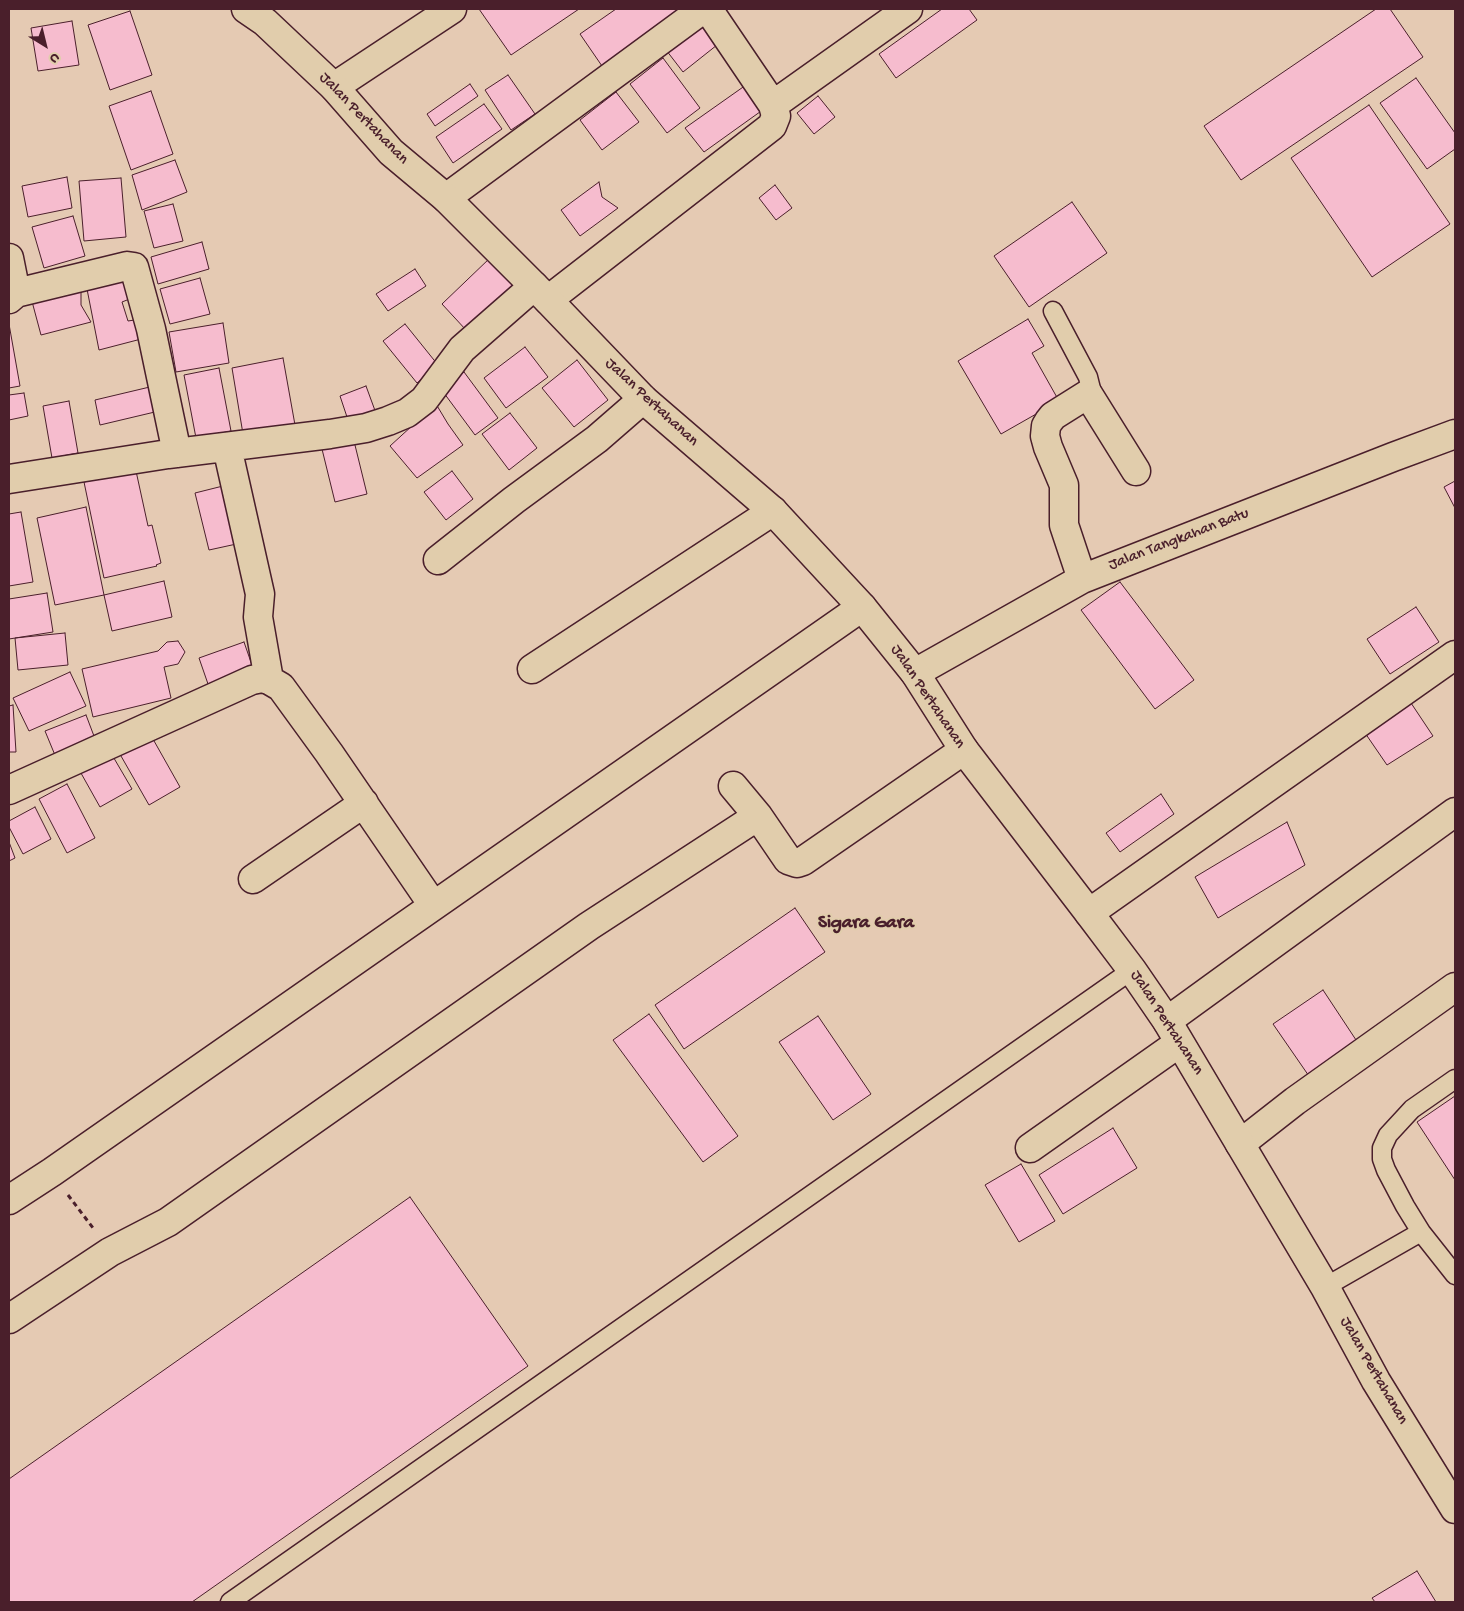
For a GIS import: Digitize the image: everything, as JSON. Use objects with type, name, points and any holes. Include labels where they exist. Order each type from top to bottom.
[{"type":"street","name":"Jalan Pertahanan","points":[[246,9],[264,22],[334,87],[391,152],[446,198],[643,399],[773,511],[862,607],[915,673],[964,750],[1132,970],[1173,1032],[1325,1287],[1376,1381],[1455,1509]]},
{"type":"street","points":[[334,87],[452,9]]},
{"type":"street","points":[[446,198],[702,9]]},
{"type":"street","points":[[9,479],[177,453],[330,434],[366,428],[407,413],[424,400],[462,349],[772,126],[776,118],[773,105],[708,9]]},
{"type":"street","points":[[773,105],[908,9]]},
{"type":"street","points":[[9,258],[13,296],[127,266],[134,267],[151,329],[177,453]]},
{"type":"street","points":[[1082,579],[1064,525],[1064,484],[1048,447],[1046,426],[1052,416],[1088,394],[1136,471]]},
{"type":"street","points":[[438,560],[514,500],[597,439],[643,399]]},
{"type":"street","name":"Jalan Tangkahan Batu","points":[[915,673],[1082,579],[1455,434]]},
{"type":"street","points":[[227,447],[260,594],[258,617],[269,680]]},
{"type":"street","points":[[532,669],[773,511]]},
{"type":"street","points":[[9,1200],[52,1172],[862,607]]},
{"type":"street","points":[[1089,913],[1455,655]]},
{"type":"street","points":[[9,790],[252,680],[262,678],[281,687],[330,753],[433,905]]},
{"type":"street","points":[[734,786],[758,816],[788,860],[797,863],[803,861],[964,750]]},
{"type":"street","points":[[253,879],[364,803]]},
{"type":"street","points":[[1030,1148],[1173,1032],[1455,812]]},
{"type":"street","points":[[9,1319],[110,1252],[168,1222],[589,926],[758,816]]},
{"type":"street","points":[[1240,1144],[1455,987]]},
{"type":"lane","points":[[1053,311],[1088,377],[1091,390],[1088,394]]},
{"type":"lane","points":[[230,1602],[1132,970]]},
{"type":"lane","points":[[1455,1079],[1426,1098],[1407,1114],[1388,1135],[1382,1148],[1382,1159],[1386,1170],[1405,1206],[1421,1232],[1455,1276]]},
{"type":"lane","points":[[1325,1287],[1421,1232]]},
{"type":"path","points":[[52,1172],[110,1252]]},
{"type":"building","points":[[479,9],[579,9],[511,55]]},
{"type":"building","points":[[616,9],[686,9],[602,66],[580,34]]},
{"type":"building","points":[[942,9],[969,9],[977,20],[896,78],[879,54]]},
{"type":"building","points":[[1376,9],[1390,9],[1423,57],[1241,180],[1204,126]]},
{"type":"building","points":[[130,11],[152,75],[110,90],[88,25]]},
{"type":"building","points":[[697,19],[717,45],[683,72],[663,46]]},
{"type":"building","points":[[72,21],[79,65],[38,71],[31,28]]},
{"type":"building","points":[[663,58],[700,108],[667,133],[630,84]]},
{"type":"building","points":[[508,75],[535,114],[511,130],[485,90]]},
{"type":"building","points":[[1416,78],[1455,133],[1455,149],[1427,169],[1380,103]]},
{"type":"building","points":[[470,84],[478,96],[435,126],[427,114]]},
{"type":"building","points":[[746,85],[764,109],[704,152],[685,128]]},
{"type":"building","points":[[151,91],[173,154],[131,170],[109,106]]},
{"type":"building","points":[[616,92],[639,122],[602,150],[580,120]]},
{"type":"building","points":[[818,96],[835,117],[814,134],[797,113]]},
{"type":"building","points":[[484,104],[502,129],[453,163],[436,137]]},
{"type":"building","points":[[1369,105],[1450,224],[1372,277],[1291,158]]},
{"type":"building","points":[[175,160],[187,192],[142,210],[132,175]]},
{"type":"building","points":[[67,177],[72,208],[28,217],[22,186]]},
{"type":"building","points":[[121,178],[126,237],[84,241],[79,181]]},
{"type":"building","points":[[599,182],[602,197],[618,208],[580,236],[561,210]]},
{"type":"building","points":[[775,185],[792,208],[776,220],[759,198]]},
{"type":"building","points":[[1072,202],[1107,253],[1029,307],[994,256]]},
{"type":"building","points":[[173,204],[183,241],[154,248],[144,211]]},
{"type":"building","points":[[73,216],[85,256],[44,268],[32,227]]},
{"type":"building","points":[[202,242],[209,269],[158,284],[151,257]]},
{"type":"building","points":[[490,258],[514,284],[466,330],[442,304]]},
{"type":"building","points":[[415,269],[426,286],[388,311],[376,294]]},
{"type":"building","points":[[134,275],[137,296],[122,302],[128,321],[141,319],[145,338],[99,350],[86,284]]},
{"type":"building","points":[[200,278],[210,314],[170,324],[160,289]]},
{"type":"building","points":[[81,281],[81,305],[91,322],[41,335],[30,294]]},
{"type":"building","points":[[1028,319],[1044,346],[1032,353],[1059,401],[1001,434],[958,361]]},
{"type":"building","points":[[223,323],[229,363],[176,372],[169,332]]},
{"type":"building","points":[[9,324],[20,386],[9,388]]},
{"type":"building","points":[[405,324],[438,365],[417,383],[383,341]]},
{"type":"building","points":[[525,347],[548,377],[506,408],[484,378]]},
{"type":"building","points":[[283,358],[295,425],[243,434],[232,368]]},
{"type":"building","points":[[577,360],[608,400],[574,427],[542,388]]},
{"type":"building","points":[[219,368],[231,431],[196,438],[184,375]]},
{"type":"building","points":[[464,372],[498,418],[475,435],[441,389]]},
{"type":"building","points":[[154,386],[159,411],[100,425],[95,400]]},
{"type":"building","points":[[366,386],[377,416],[350,426],[340,396]]},
{"type":"building","points":[[24,393],[28,416],[9,420],[9,395]]},
{"type":"building","points":[[69,401],[78,453],[52,458],[43,406]]},
{"type":"building","points":[[436,404],[463,445],[417,478],[390,446]]},
{"type":"building","points":[[510,413],[537,448],[509,470],[482,434]]},
{"type":"building","points":[[353,437],[367,494],[335,502],[321,445]]},
{"type":"building","points":[[136,471],[148,526],[152,525],[161,563],[157,566],[104,578],[84,482]]},
{"type":"building","points":[[452,471],[473,499],[446,520],[424,492]]},
{"type":"building","points":[[1455,481],[1455,508],[1444,487]]},
{"type":"building","points":[[227,485],[241,543],[209,550],[195,493]]},
{"type":"building","points":[[86,507],[104,595],[55,605],[37,518]]},
{"type":"building","points":[[21,512],[33,582],[9,586],[9,514]]},
{"type":"building","points":[[164,581],[172,617],[112,631],[104,595]]},
{"type":"building","points":[[1120,582],[1194,680],[1155,709],[1081,610]]},
{"type":"building","points":[[47,593],[53,632],[9,639],[9,599]]},
{"type":"building","points":[[1416,607],[1439,642],[1390,674],[1367,639]]},
{"type":"building","points":[[65,633],[68,665],[18,670],[15,638]]},
{"type":"building","points":[[178,641],[185,652],[178,664],[164,667],[171,698],[93,717],[82,669],[158,651],[167,642]]},
{"type":"building","points":[[244,642],[253,668],[208,684],[199,658]]},
{"type":"building","points":[[70,672],[86,706],[29,731],[13,698]]},
{"type":"building","points":[[1409,700],[1433,736],[1387,765],[1363,730]]},
{"type":"building","points":[[13,705],[16,752],[9,752],[9,706]]},
{"type":"building","points":[[86,715],[97,744],[57,760],[45,731]]},
{"type":"building","points":[[149,732],[180,787],[149,805],[117,749]]},
{"type":"building","points":[[108,748],[132,789],[100,807],[77,766]]},
{"type":"building","points":[[67,784],[95,838],[67,853],[39,799]]},
{"type":"building","points":[[1161,794],[1174,814],[1120,852],[1106,833]]},
{"type":"building","points":[[35,807],[51,839],[23,854],[9,827],[9,821]]},
{"type":"building","points":[[1287,822],[1305,865],[1218,918],[1195,877]]},
{"type":"building","points":[[9,842],[15,858],[9,861]]},
{"type":"building","points":[[795,908],[825,952],[684,1049],[655,1005]]},
{"type":"building","points":[[1323,990],[1360,1046],[1311,1079],[1273,1024]]},
{"type":"building","points":[[649,1014],[738,1136],[703,1162],[613,1040]]},
{"type":"building","points":[[818,1016],[871,1094],[833,1120],[779,1042]]},
{"type":"building","points":[[1455,1096],[1455,1180],[1417,1122]]},
{"type":"building","points":[[1113,1128],[1137,1168],[1063,1214],[1039,1175]]},
{"type":"building","points":[[1021,1164],[1055,1221],[1019,1242],[985,1185]]},
{"type":"building","points":[[410,1197],[528,1366],[192,1602],[9,1602],[9,1479]]},
{"type":"building","points":[[1417,1571],[1436,1602],[1375,1602],[1372,1598]]},
{"type":"district","name":"Sigara Gara","points":[[866,924]]}]
